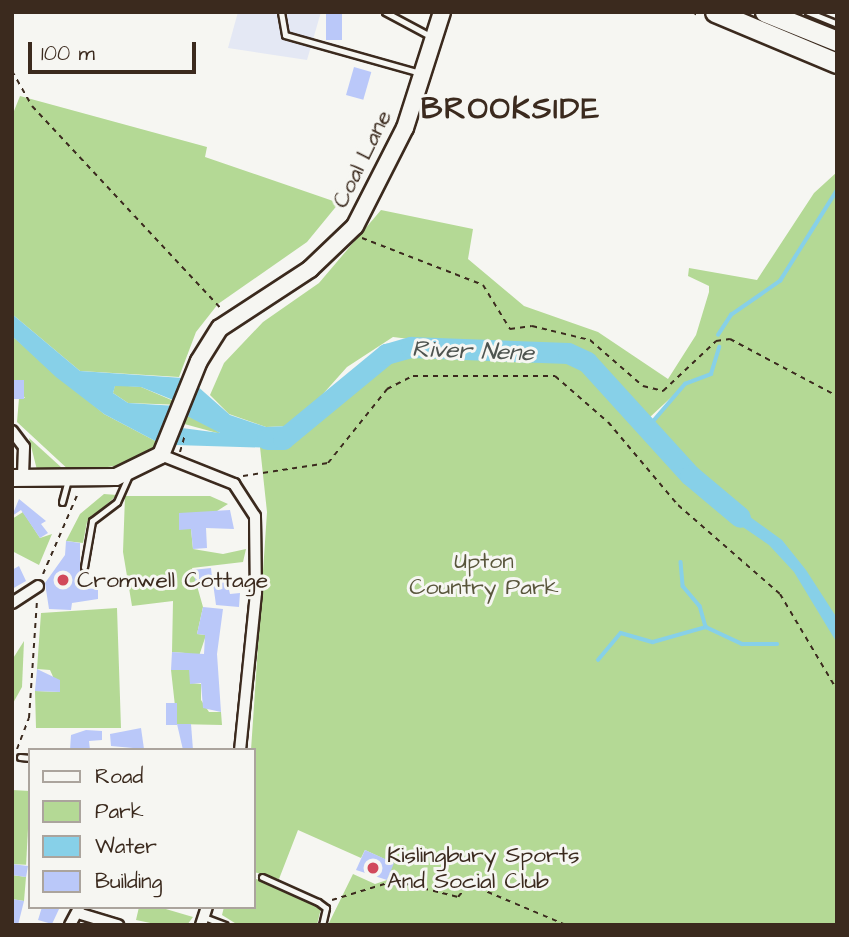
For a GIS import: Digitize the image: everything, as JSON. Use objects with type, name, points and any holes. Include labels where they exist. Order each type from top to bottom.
[{"type":"highway","points":[[715,12],[837,63]]},
{"type":"highway","points":[[765,12],[837,41]]},
{"type":"street","name":"Coal Lane","points":[[165,450],[191,381],[228,320],[310,270],[355,226],[405,128],[442,12]]},
{"type":"street","points":[[12,431],[24,447],[18,478],[76,479],[129,474],[165,450],[234,484],[258,527],[240,748]]},
{"type":"street","points":[[12,603],[38,586]]},
{"type":"street","points":[[70,925],[80,911],[118,925]]},
{"type":"lane","points":[[281,12],[285,35],[422,74]]},
{"type":"lane","points":[[385,12],[433,37]]},
{"type":"lane","points":[[744,25],[765,12]]},
{"type":"lane","points":[[808,12],[837,24]]},
{"type":"lane","points":[[84,567],[92,521],[117,502],[129,474]]},
{"type":"lane","points":[[62,502],[76,479]]},
{"type":"lane","points":[[20,757],[28,758]]},
{"type":"lane","points":[[261,877],[322,905],[322,925]]},
{"type":"lane","points":[[204,916],[225,925]]},
{"type":"path","points":[[12,71],[32,106],[228,320]]},
{"type":"path","points":[[355,226],[360,237],[391,253],[483,285],[510,329],[532,326],[590,340],[643,386],[663,391],[716,341],[730,339],[837,396]]},
{"type":"path","points":[[234,484],[254,472],[328,463],[387,389],[413,376],[555,376],[608,422],[678,505],[780,594],[837,690]]},
{"type":"path","points":[[20,757],[16,750],[29,718],[38,586],[76,479]]},
{"type":"path","points":[[322,905],[394,881],[446,897],[458,897],[469,884],[566,925]]},
{"type":"shaded area","points":[[238,12],[321,12],[307,60],[228,48]]},
{"type":"green space","points":[[20,96],[207,147],[205,157],[339,203],[307,242],[218,304],[196,332],[179,377],[80,371],[12,314],[12,116]]},
{"type":"green space","name":"Upton Country Park","points":[[837,172],[837,925],[328,925],[353,874],[375,884],[387,880],[393,863],[365,850],[361,858],[298,830],[279,879],[256,873],[256,748],[251,748],[267,512],[260,447],[291,443],[386,354],[411,347],[568,353],[587,362],[650,424],[691,379],[650,417],[585,356],[566,349],[490,349],[393,337],[347,367],[306,413],[288,426],[266,427],[229,414],[210,395],[224,363],[263,322],[319,283],[381,210],[473,229],[468,259],[524,306],[598,332],[668,379],[696,335],[709,292],[709,286],[688,276],[689,268],[757,280],[814,193]]},
{"type":"green space","points":[[12,336],[104,414],[161,444],[137,463],[71,472],[17,422],[19,398],[25,398],[12,380]]},
{"type":"green space","points":[[115,385],[141,387],[183,405],[128,403],[113,393]]},
{"type":"green space","points":[[184,415],[207,423],[221,434],[166,419]]},
{"type":"green space","points":[[29,438],[62,468],[64,472],[37,470]]},
{"type":"green space","points":[[104,494],[117,495],[87,522],[83,543],[66,541],[80,514]]},
{"type":"green space","points":[[125,496],[210,496],[228,504],[214,513],[179,513],[179,529],[191,529],[193,549],[223,554],[246,549],[243,562],[192,568],[203,607],[197,634],[206,635],[190,683],[201,684],[201,700],[209,712],[221,712],[222,725],[177,724],[171,670],[184,670],[185,653],[172,652],[173,601],[132,606],[123,552]]},
{"type":"green space","points":[[23,512],[40,538],[52,534],[39,565],[12,551],[12,519]]},
{"type":"green space","points":[[117,608],[121,728],[36,728],[35,691],[60,692],[50,670],[37,669],[41,613]]},
{"type":"green space","points":[[24,641],[22,687],[12,705],[12,660]]},
{"type":"green space","points":[[12,790],[28,791],[26,865],[12,864]]},
{"type":"green space","points":[[12,875],[26,877],[24,901],[12,899]]},
{"type":"green space","points":[[256,879],[321,908],[317,925],[238,925],[222,915],[224,909],[256,909]]},
{"type":"green space","points":[[139,909],[166,909],[193,917],[187,925],[160,925],[136,920]]},
{"type":"water","points":[[12,314],[80,371],[183,378],[178,402],[141,387],[115,386],[113,393],[128,403],[177,406],[166,419],[161,444],[104,414],[56,377],[12,336]]},
{"type":"water","points":[[196,385],[230,415],[266,427],[288,426],[297,438],[277,448],[175,445],[182,428],[220,433],[187,416]]},
{"type":"water","points":[[721,496],[782,540],[806,570],[837,618],[837,643],[794,572],[769,545],[712,506]]},
{"type":"building","points":[[326,12],[342,12],[342,40],[326,40]]},
{"type":"building","points":[[354,67],[371,72],[363,100],[346,95]]},
{"type":"building","points":[[12,380],[24,380],[24,399],[12,399]]},
{"type":"building","points":[[19,499],[46,521],[41,524],[48,533],[40,538],[21,510],[12,516]]},
{"type":"building","points":[[230,510],[234,529],[206,528],[207,548],[193,549],[191,529],[179,530],[179,513]]},
{"type":"building","name":"Cromwell Cottage","points":[[66,541],[80,543],[80,588],[98,589],[98,599],[72,603],[71,610],[49,609],[45,583],[65,555]]},
{"type":"building","points":[[19,566],[26,581],[12,589],[12,570]]},
{"type":"building","points":[[211,568],[213,586],[196,588],[194,570]]},
{"type":"building","points":[[227,581],[230,594],[240,593],[239,607],[216,605],[213,583]]},
{"type":"building","points":[[203,607],[223,609],[217,654],[221,712],[203,708],[201,683],[190,684],[189,670],[171,670],[172,652],[204,654],[205,635],[197,634]]},
{"type":"building","points":[[37,669],[60,680],[60,692],[35,691]]},
{"type":"building","points":[[166,703],[177,703],[177,725],[166,725]]},
{"type":"building","points":[[177,724],[191,724],[193,748],[183,748]]},
{"type":"building","points":[[141,728],[144,748],[111,746],[110,734]]},
{"type":"building","points":[[86,730],[102,731],[102,740],[89,741],[90,748],[70,748],[71,735]]},
{"type":"building","points":[[365,850],[394,863],[387,880],[356,870]]},
{"type":"building","points":[[12,864],[28,866],[26,877],[12,875]]},
{"type":"building","points":[[12,899],[24,901],[18,925],[12,925]]},
{"type":"building","points":[[41,909],[59,909],[52,924],[38,920]]},
{"type":"waterway","points":[[718,335],[731,315],[780,281],[837,190]]},
{"type":"waterway","name":"River Nene","points":[[267,439],[283,439],[386,354],[411,347],[568,353],[587,362],[690,475],[740,517]]},
{"type":"waterway","points":[[650,425],[685,384],[711,374],[719,347]]},
{"type":"waterway","points":[[681,562],[683,586],[700,606],[706,627]]},
{"type":"waterway","points":[[598,660],[621,633],[653,642],[706,627],[742,644],[777,644]]},
{"type":"place","name":"Cromwell Cottage","points":[[63,580]]},
{"type":"place","name":"Kislingbury Sports And Social Club","points":[[373,868]]},
{"type":"district","name":"BROOKSIDE","points":[[511,109]]}]
